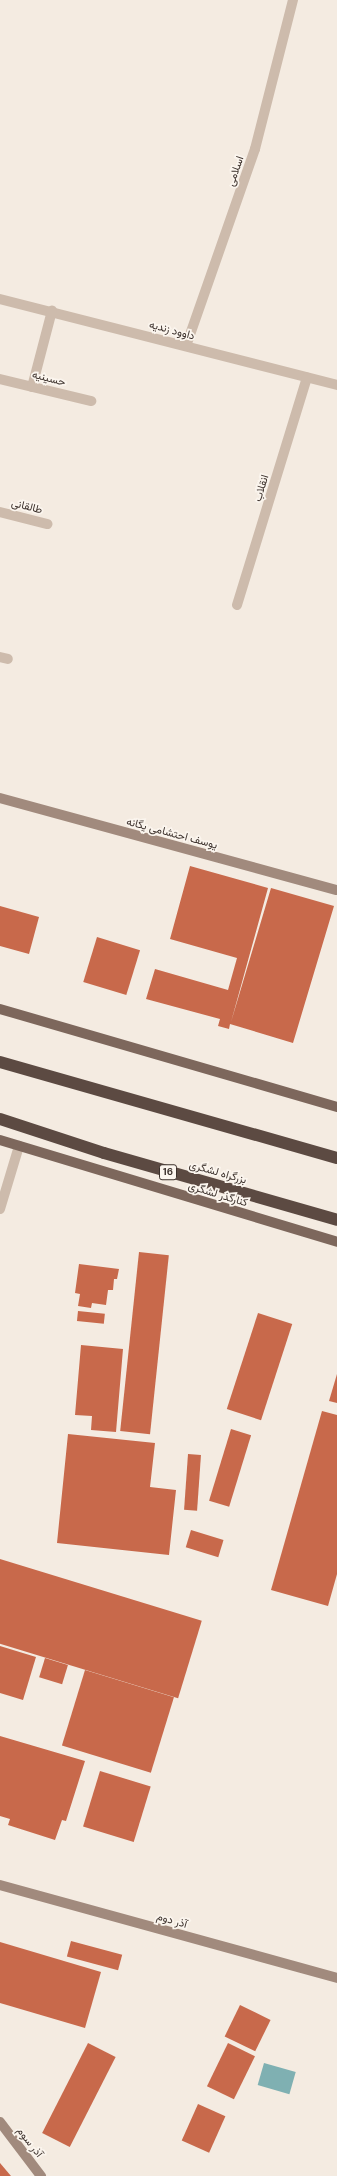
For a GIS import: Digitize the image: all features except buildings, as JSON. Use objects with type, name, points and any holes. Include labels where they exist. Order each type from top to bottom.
[{"type":"highway","points":[[0,1062],[337,1158]]},
{"type":"highway","name":"بزرگراه لشگری","points":[[0,1119],[104,1153],[337,1220]]},
{"type":"main road","points":[[0,1009],[337,1106]]},
{"type":"main road","name":"کنارگذر لشگری","points":[[0,1140],[337,1242]]},
{"type":"street","name":"اسلامی","points":[[186,346],[255,149],[293,0]]},
{"type":"street","name":"داوود زندیه","points":[[0,299],[52,311],[337,385]]},
{"type":"street","points":[[32,387],[52,311]]},
{"type":"street","name":"انقلاب","points":[[237,605],[307,378]]},
{"type":"street","name":"حسینیه","points":[[0,379],[92,401]]},
{"type":"street","name":"طالقانی","points":[[0,512],[47,524]]},
{"type":"street","name":"یوسف احتشامی یگانه","points":[[0,798],[337,890]]},
{"type":"street","points":[[0,1209],[19,1146]]},
{"type":"street","name":"آذر دوم","points":[[0,1885],[337,1978]]},
{"type":"street","name":"آذر سوم","points":[[0,2122],[41,2176]]},
{"type":"water","points":[[264,2063],[296,2072],[289,2094],[258,2085]]}]
